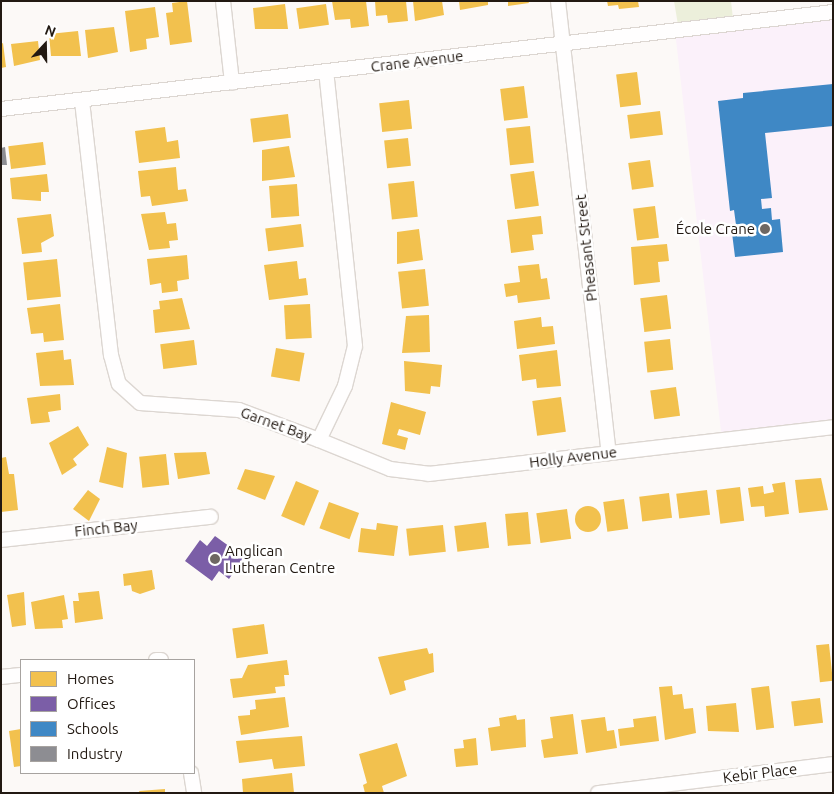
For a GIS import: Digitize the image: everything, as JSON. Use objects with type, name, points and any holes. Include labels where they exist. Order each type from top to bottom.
[{"type":"street","points":[[223,1],[232,83]]},
{"type":"street","name":"Pheasant Street","points":[[558,1],[609,453]]},
{"type":"street","name":"Crane Avenue","points":[[1,109],[563,44],[832,8]]},
{"type":"street","name":"Garnet Bay","points":[[82,101],[111,355],[119,384],[140,403],[239,410],[320,440],[346,386],[354,346],[326,72]]},
{"type":"street","name":"Holly Avenue","points":[[320,440],[414,474],[833,427]]},
{"type":"street","name":"Finch Bay","points":[[1,540],[211,517]]},
{"type":"street","points":[[1,677],[20,675]]},
{"type":"street","name":"Kebir Place","points":[[598,793],[833,764]]},
{"type":"street","points":[[191,774],[194,793]]},
{"type":"shaded area","name":"École Crane","points":[[833,12],[833,427],[722,440],[675,31]]},
{"type":"green space","points":[[674,1],[731,1],[733,19],[678,25]]},
{"type":"building: Homes","points":[[187,1],[192,42],[170,45],[166,13],[173,12],[172,3]]},
{"type":"building: Homes","points":[[332,1],[366,1],[369,26],[351,28],[350,19],[335,20]]},
{"type":"building: Homes","points":[[375,1],[406,1],[408,21],[388,23],[387,15],[376,16]]},
{"type":"building: Homes","points":[[413,1],[442,1],[444,15],[415,21]]},
{"type":"building: Homes","points":[[459,1],[488,1],[488,5],[460,10]]},
{"type":"building: Homes","points":[[508,1],[528,1],[529,3],[508,6]]},
{"type":"building: Homes","points":[[607,1],[638,1],[639,7],[619,9],[618,5],[608,6]]},
{"type":"building: Homes","points":[[285,4],[288,29],[255,29],[253,8]]},
{"type":"building: Homes","points":[[326,4],[329,25],[299,29],[296,8]]},
{"type":"building: Homes","points":[[155,7],[159,37],[146,39],[147,49],[130,52],[125,11]]},
{"type":"building: Homes","points":[[114,27],[118,52],[88,58],[85,30]]},
{"type":"building: Homes","points":[[78,31],[81,56],[51,56],[49,34]]},
{"type":"building: Homes","points":[[38,41],[40,60],[14,66],[11,44]]},
{"type":"building: Homes","points":[[3,43],[6,67],[1,68],[1,44]]},
{"type":"building: Homes","points":[[637,72],[641,105],[620,107],[616,75]]},
{"type":"building: Homes","points":[[524,86],[528,118],[504,121],[500,89]]},
{"type":"building: Homes","points":[[409,100],[412,129],[382,132],[379,103]]},
{"type":"building: Homes","points":[[660,111],[663,135],[630,139],[627,115]]},
{"type":"building: Homes","points":[[288,114],[291,138],[253,142],[250,119]]},
{"type":"building: Homes","points":[[530,126],[534,163],[510,165],[506,129]]},
{"type":"building: Homes","points":[[165,127],[167,142],[178,140],[180,158],[139,163],[135,131]]},
{"type":"building: Homes","points":[[408,138],[411,166],[387,168],[384,141]]},
{"type":"building: Homes","points":[[43,142],[46,165],[11,169],[8,146]]},
{"type":"building: Homes","points":[[289,146],[295,177],[262,181],[262,150]]},
{"type":"building: Homes","points":[[650,160],[654,187],[632,190],[628,163]]},
{"type":"building: Homes","points":[[176,167],[178,190],[186,189],[188,201],[152,206],[150,196],[141,197],[138,171]]},
{"type":"building: Homes","points":[[534,171],[539,206],[515,209],[510,174]]},
{"type":"building: Homes","points":[[47,174],[49,192],[41,192],[41,201],[12,199],[10,178]]},
{"type":"building: Homes","points":[[414,181],[418,217],[392,220],[388,184]]},
{"type":"building: Homes","points":[[297,184],[299,216],[271,218],[269,186]]},
{"type":"building: Homes","points":[[655,206],[659,238],[637,240],[633,209]]},
{"type":"building: Homes","points":[[165,212],[167,224],[176,223],[178,240],[169,241],[170,248],[149,250],[141,214]]},
{"type":"building: Homes","points":[[51,214],[54,236],[41,243],[42,252],[22,254],[17,218]]},
{"type":"building: Homes","points":[[541,216],[543,234],[532,235],[534,250],[511,253],[507,220]]},
{"type":"building: Homes","points":[[301,224],[304,247],[268,251],[265,228]]},
{"type":"building: Homes","points":[[419,229],[423,260],[397,264],[397,232]]},
{"type":"building: Homes","points":[[667,244],[669,261],[658,262],[660,282],[634,285],[631,247]]},
{"type":"building: Homes","points":[[187,255],[189,279],[177,281],[178,291],[162,293],[161,283],[150,285],[147,259]]},
{"type":"building: Homes","points":[[57,259],[61,297],[27,300],[23,263]]},
{"type":"building: Homes","points":[[297,261],[299,279],[306,278],[308,295],[269,300],[264,265]]},
{"type":"building: Homes","points":[[539,264],[541,279],[547,278],[550,299],[518,303],[517,295],[506,297],[504,284],[520,282],[518,266]]},
{"type":"building: Homes","points":[[425,269],[429,306],[402,309],[398,272]]},
{"type":"building: Homes","points":[[667,295],[671,329],[644,332],[640,298]]},
{"type":"building: Homes","points":[[182,298],[190,329],[155,333],[153,310],[160,309],[159,301]]},
{"type":"building: Homes","points":[[60,304],[64,340],[44,342],[43,333],[31,334],[27,308]]},
{"type":"building: Homes","points":[[310,304],[312,338],[286,339],[284,305]]},
{"type":"building: Homes","points":[[429,315],[430,352],[402,353],[406,316]]},
{"type":"building: Homes","points":[[541,317],[542,327],[553,326],[555,344],[517,349],[514,321]]},
{"type":"building: Homes","points":[[670,339],[673,370],[647,373],[644,342]]},
{"type":"building: Homes","points":[[194,340],[197,365],[163,369],[160,344]]},
{"type":"building: Homes","points":[[276,348],[305,353],[300,382],[271,377]]},
{"type":"building: Homes","points":[[63,350],[64,360],[71,359],[74,385],[40,386],[36,353]]},
{"type":"building: Homes","points":[[557,350],[561,386],[537,388],[536,379],[522,381],[519,355]]},
{"type":"building: Homes","points":[[404,361],[442,365],[440,387],[431,386],[430,394],[405,391]]},
{"type":"building: Homes","points":[[676,387],[680,416],[654,419],[650,391]]},
{"type":"building: Homes","points":[[60,394],[61,410],[48,412],[50,422],[31,424],[27,398]]},
{"type":"building: Homes","points":[[561,397],[566,432],[537,436],[532,401]]},
{"type":"building: Homes","points":[[391,402],[426,412],[420,435],[399,429],[397,435],[408,438],[405,450],[382,444]]},
{"type":"building: Homes","points":[[78,426],[89,445],[73,459],[77,465],[62,475],[49,443]]},
{"type":"building: Homes","points":[[107,447],[127,453],[123,488],[99,482]]},
{"type":"building: Homes","points":[[206,452],[210,474],[178,479],[174,453]]},
{"type":"building: Homes","points":[[166,454],[169,485],[142,488],[139,457]]},
{"type":"building: Homes","points":[[6,457],[9,474],[14,474],[18,510],[1,512],[1,458]]},
{"type":"building: Homes","points":[[245,469],[275,476],[265,500],[237,489]]},
{"type":"building: Homes","points":[[821,478],[828,510],[799,513],[795,480]]},
{"type":"building: Homes","points":[[296,481],[319,491],[304,526],[281,516]]},
{"type":"building: Homes","points":[[785,482],[789,514],[765,517],[764,506],[751,507],[748,488],[763,486],[764,494],[774,492],[772,484]]},
{"type":"building: Homes","points":[[740,487],[744,521],[720,524],[716,490]]},
{"type":"building: Homes","points":[[88,490],[100,499],[89,521],[73,509]]},
{"type":"building: Homes","points":[[707,490],[710,515],[679,519],[676,494]]},
{"type":"building: Homes","points":[[669,493],[672,518],[642,521],[639,497]]},
{"type":"building: Homes","points":[[624,499],[628,529],[607,532],[603,502]]},
{"type":"building: Homes","points":[[329,502],[359,513],[349,539],[319,528]]},
{"type":"building: Homes","points":[[588,506],[597,510],[601,519],[597,528],[588,532],[579,528],[575,519],[579,510]]},
{"type":"building: Homes","points":[[567,509],[571,539],[540,543],[536,513]]},
{"type":"building: Homes","points":[[528,512],[531,544],[508,546],[505,514]]},
{"type":"building: Homes","points":[[486,522],[489,548],[457,552],[454,526]]},
{"type":"building: Homes","points":[[377,523],[398,526],[394,556],[358,552],[361,528],[376,530]]},
{"type":"building: Homes","points":[[443,525],[446,552],[409,556],[406,529]]},
{"type":"building: Homes","points":[[152,570],[155,589],[140,594],[132,591],[131,585],[124,586],[123,574]]},
{"type":"building: Homes","points":[[99,591],[103,619],[75,623],[73,601],[79,601],[78,593]]},
{"type":"building: Homes","points":[[24,592],[26,625],[12,627],[7,595]]},
{"type":"building: Homes","points":[[64,595],[68,619],[62,620],[63,628],[35,629],[31,602]]},
{"type":"building: Homes","points":[[264,624],[268,654],[236,658],[232,628]]},
{"type":"building: Homes","points":[[829,644],[833,681],[820,682],[816,645]]},
{"type":"building: Homes","points":[[427,648],[429,654],[433,653],[434,672],[404,681],[406,690],[390,695],[378,657]]},
{"type":"building: Homes","points":[[287,660],[289,675],[284,675],[285,686],[275,687],[276,693],[233,698],[230,679],[242,678],[248,665]]},
{"type":"building: Homes","points":[[672,686],[673,695],[682,694],[684,709],[693,708],[696,733],[665,740],[659,687]]},
{"type":"building: Homes","points":[[769,686],[774,728],[756,730],[751,688]]},
{"type":"building: Homes","points":[[285,697],[289,727],[241,735],[238,716],[250,715],[250,710],[256,709],[255,700]]},
{"type":"building: Homes","points":[[820,698],[823,723],[794,726],[791,702]]},
{"type":"building: Homes","points":[[736,703],[739,732],[708,731],[706,706]]},
{"type":"building: Homes","points":[[573,714],[578,754],[544,758],[541,740],[553,738],[550,717]]},
{"type":"building: Homes","points":[[516,715],[517,720],[525,719],[526,747],[491,751],[488,728],[500,726],[499,718]]},
{"type":"building: Homes","points":[[656,716],[659,741],[620,746],[618,729],[634,727],[633,719]]},
{"type":"building: Homes","points":[[605,717],[607,731],[614,730],[617,748],[586,753],[581,720]]},
{"type":"building: Homes","points":[[20,729],[20,766],[14,767],[9,731]]},
{"type":"building: Homes","points":[[302,736],[305,766],[274,769],[272,759],[239,763],[236,741]]},
{"type":"building: Homes","points":[[476,738],[478,765],[456,767],[454,749],[464,748],[463,740]]},
{"type":"building: Homes","points":[[397,743],[407,776],[382,786],[384,793],[365,793],[363,785],[367,783],[359,754]]},
{"type":"building: Homes","points":[[292,773],[294,793],[243,793],[242,779]]},
{"type":"building: Homes","points":[[165,789],[165,793],[140,793],[139,791]]},
{"type":"building: Offices","name":"Anglican Lutheran Centre","points":[[215,536],[244,557],[229,579],[219,571],[212,581],[185,561],[200,540],[207,546]]},
{"type":"building: Schools","points":[[833,84],[833,126],[765,133],[772,198],[761,199],[762,209],[771,208],[772,220],[780,219],[783,252],[735,257],[731,225],[736,225],[734,210],[730,211],[718,101],[743,98],[743,93]]},
{"type":"building: Industry","points":[[5,147],[7,165],[1,165],[1,148]]},
{"type":"place","name":"École Crane","points":[[765,229]]},
{"type":"place","name":"Anglican Lutheran Centre","points":[[215,559]]}]
